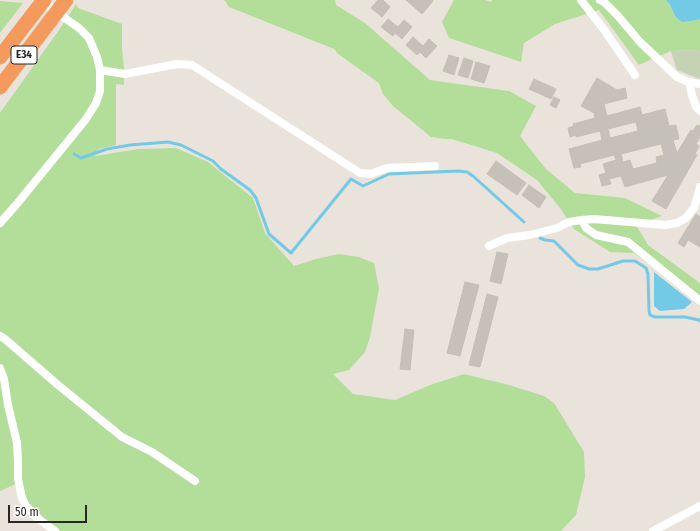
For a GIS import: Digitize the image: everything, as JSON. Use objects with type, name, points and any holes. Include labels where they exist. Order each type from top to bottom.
[{"type":"highway","name":"E34","points":[[0,57],[34,14],[42,0]]},
{"type":"highway","name":"E34","points":[[0,87],[66,0]]},
{"type":"street","points":[[0,222],[16,205],[86,120],[96,103],[100,91],[100,70],[97,57],[89,38],[79,28],[42,0]]},
{"type":"street","points":[[581,0],[635,74]]},
{"type":"street","points":[[600,0],[604,2],[640,42],[677,77],[700,84]]},
{"type":"street","points":[[100,70],[125,74],[177,64],[192,65],[360,173],[370,174],[387,168],[435,166]]},
{"type":"street","points":[[690,82],[696,107],[700,111]]},
{"type":"street","points":[[489,246],[507,238],[530,235],[558,228],[570,222],[582,220],[594,219],[665,224],[677,222],[686,218],[694,208],[700,188]]},
{"type":"street","points":[[582,220],[586,228],[596,235],[628,242],[700,301]]},
{"type":"street","points":[[0,336],[122,437],[152,452],[195,481]]},
{"type":"street","points":[[0,368],[4,379],[8,405],[17,443],[18,479],[22,498],[26,506],[37,518],[55,531]]},
{"type":"street","points":[[653,531],[700,506]]},
{"type":"green space","points":[[223,0],[335,0],[336,5],[365,23],[430,80],[509,91],[536,106],[520,136],[546,169],[575,193],[625,198],[662,216],[636,225],[648,245],[700,283],[700,302],[634,253],[610,252],[574,229],[560,208],[537,180],[497,153],[452,139],[431,137],[393,106],[383,94],[379,83],[338,54],[334,49],[229,7]]},
{"type":"green space","points":[[454,0],[485,0],[491,2],[492,0],[666,0],[675,16],[697,20],[700,19],[700,50],[671,51],[639,65],[599,10],[555,24],[524,43],[521,62],[449,38],[442,22]]},
{"type":"green space","points":[[0,1],[23,3],[0,33]]},
{"type":"green space","points":[[76,4],[78,8],[122,24],[124,85],[116,84],[116,145],[99,149],[95,156],[138,149],[176,148],[208,162],[253,198],[265,233],[294,266],[339,254],[359,257],[374,263],[379,288],[370,337],[365,352],[349,370],[333,374],[353,394],[395,400],[430,385],[464,374],[509,385],[544,396],[554,403],[584,452],[585,477],[576,515],[561,531],[60,531],[45,519],[27,501],[20,482],[0,491],[0,113]]},
{"type":"green space","points":[[700,50],[700,79],[677,70],[671,51]]},
{"type":"water","points":[[666,0],[700,0],[700,19],[682,22],[675,16]]},
{"type":"water","points":[[654,272],[692,302],[684,309],[660,311],[654,306]]},
{"type":"building","points":[[378,0],[383,0],[390,7],[382,17],[371,8]]},
{"type":"building","points":[[406,0],[432,0],[433,1],[422,14]]},
{"type":"building","points":[[388,19],[398,27],[404,20],[412,27],[402,39],[395,33],[393,36],[381,27]]},
{"type":"building","points":[[413,37],[423,46],[429,39],[437,46],[426,58],[420,52],[417,55],[406,45]]},
{"type":"building","points":[[449,55],[459,58],[454,75],[443,71]]},
{"type":"building","points":[[464,58],[473,61],[468,78],[458,75]]},
{"type":"building","points":[[476,62],[490,66],[484,83],[471,79]]},
{"type":"building","points":[[597,78],[617,90],[625,88],[627,98],[604,104],[607,116],[640,107],[642,115],[665,109],[669,126],[676,125],[679,139],[673,140],[677,153],[691,130],[693,131],[697,125],[700,126],[700,137],[696,144],[699,146],[695,154],[697,155],[666,209],[652,201],[668,175],[625,187],[621,176],[609,179],[611,184],[602,186],[599,175],[606,173],[603,164],[616,160],[614,155],[580,164],[581,167],[574,168],[569,149],[602,140],[600,131],[570,137],[568,128],[574,126],[573,124],[595,118],[594,113],[581,106]],"holes":[[[636,122],[638,131],[610,138],[608,129]],[[661,144],[664,155],[656,157],[657,163],[633,169],[630,160],[623,162],[621,154]]]},
{"type":"building","points":[[534,79],[556,89],[551,99],[529,89]]},
{"type":"building","points":[[554,97],[560,100],[556,108],[550,105]]},
{"type":"building","points":[[496,161],[526,183],[517,195],[487,174]]},
{"type":"building","points":[[529,185],[546,197],[539,208],[522,195]]},
{"type":"building","points":[[696,214],[700,217],[700,247],[688,240],[684,247],[678,243]]},
{"type":"building","points":[[497,252],[508,254],[501,284],[490,281]]},
{"type":"building","points":[[465,282],[479,285],[460,356],[447,353]]},
{"type":"building","points":[[487,294],[498,297],[480,367],[469,365]]},
{"type":"building","points":[[405,329],[414,330],[410,370],[400,369]]},
{"type":"waterway","points":[[74,154],[81,158],[107,149],[130,145],[168,142],[181,145],[213,161],[221,169],[250,190],[256,198],[269,234],[291,253],[351,179],[363,186],[389,174],[458,171],[467,172],[524,222]]},
{"type":"waterway","points":[[540,238],[554,241],[578,265],[589,269],[598,269],[623,261],[635,261],[646,268],[648,274],[650,315],[655,317],[685,317],[700,321]]}]
